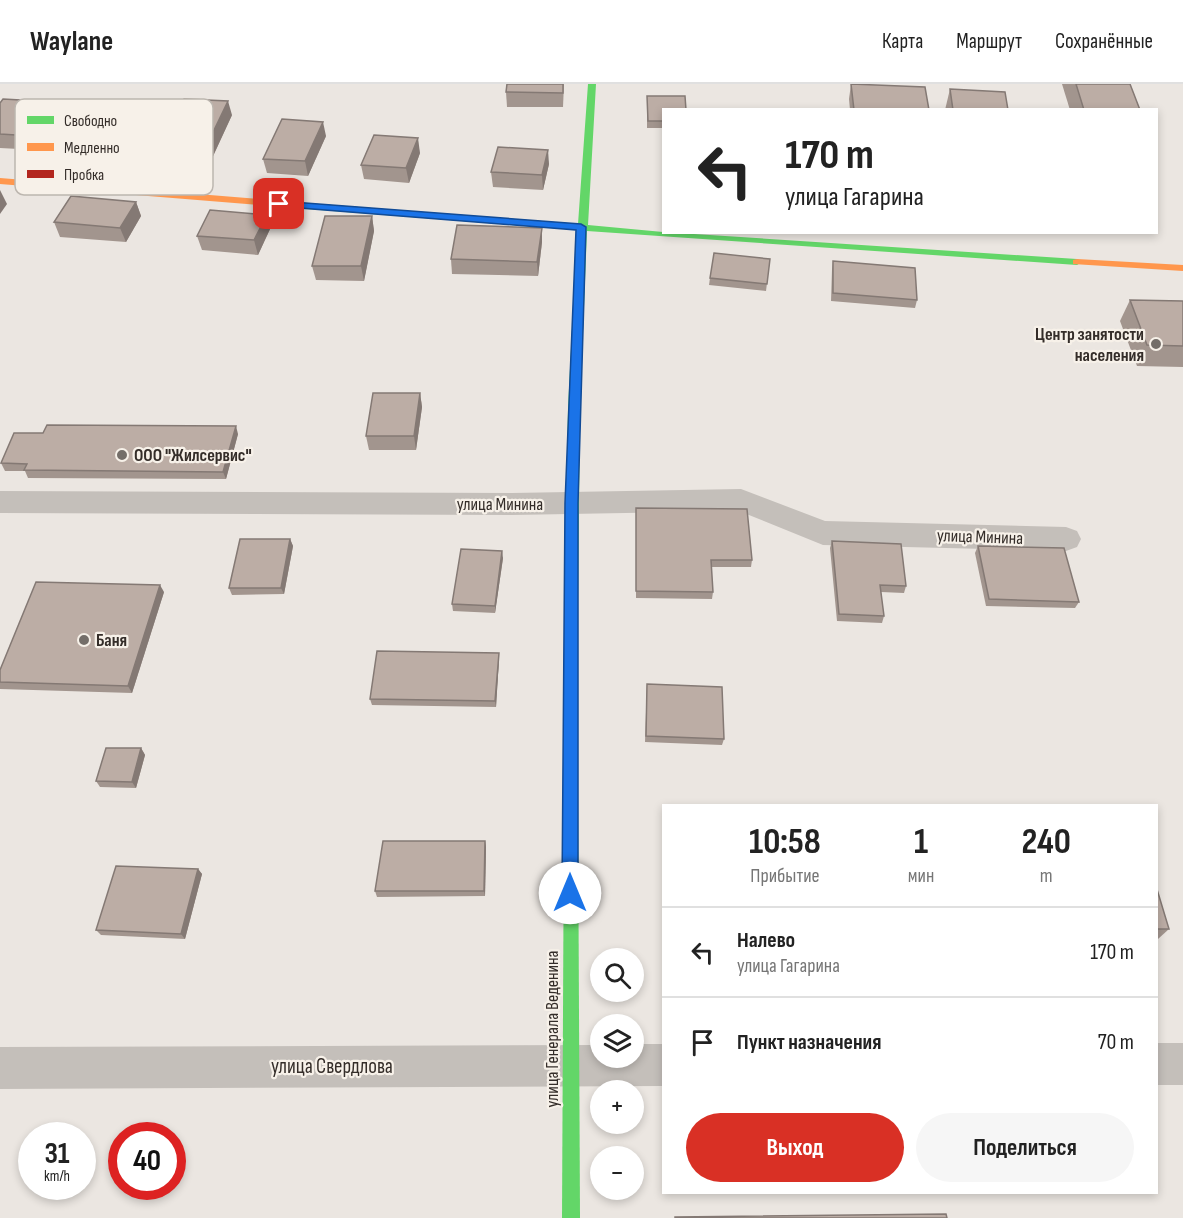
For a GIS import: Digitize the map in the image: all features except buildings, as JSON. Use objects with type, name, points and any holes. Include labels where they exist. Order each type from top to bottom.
[{"type":"street","name":"улица Генерала Веденина","points":[[571,1218],[572,503],[581,227],[592,84]]},
{"type":"street","points":[[0,181],[15,182]]},
{"type":"street","points":[[177,195],[662,233]]},
{"type":"street","points":[[677,234],[1183,268]]},
{"type":"street","name":"улица Минина","points":[[0,502],[572,503],[741,500],[822,532],[1066,539]]},
{"type":"street","points":[[1158,1064],[1183,1064]]},
{"type":"street","name":"улица Свердлова","points":[[0,1068],[662,1065]]},
{"type":"traffic: fast","points":[[571,603],[572,473],[577,344],[592,84]]},
{"type":"traffic: fast","points":[[307,206],[662,234]]},
{"type":"traffic: fast","points":[[663,234],[1077,262]]},
{"type":"traffic: fast","points":[[571,806],[571,1218]]},
{"type":"traffic: slow","points":[[0,181],[15,182]]},
{"type":"traffic: slow","points":[[172,195],[307,206]]},
{"type":"traffic: slow","points":[[1077,262],[1183,268]]},
{"type":"traffic: jam","points":[[571,603],[571,806]]},
{"type":"place","name":"Центр занятости населения","points":[[1156,344]]},
{"type":"place","name":"ООО \"Жилсервис\"","points":[[122,455]]},
{"type":"place","name":"Баня","points":[[84,640]]},
{"type":"route","points":[[279,204],[581,227],[572,503],[570,893]]}]
